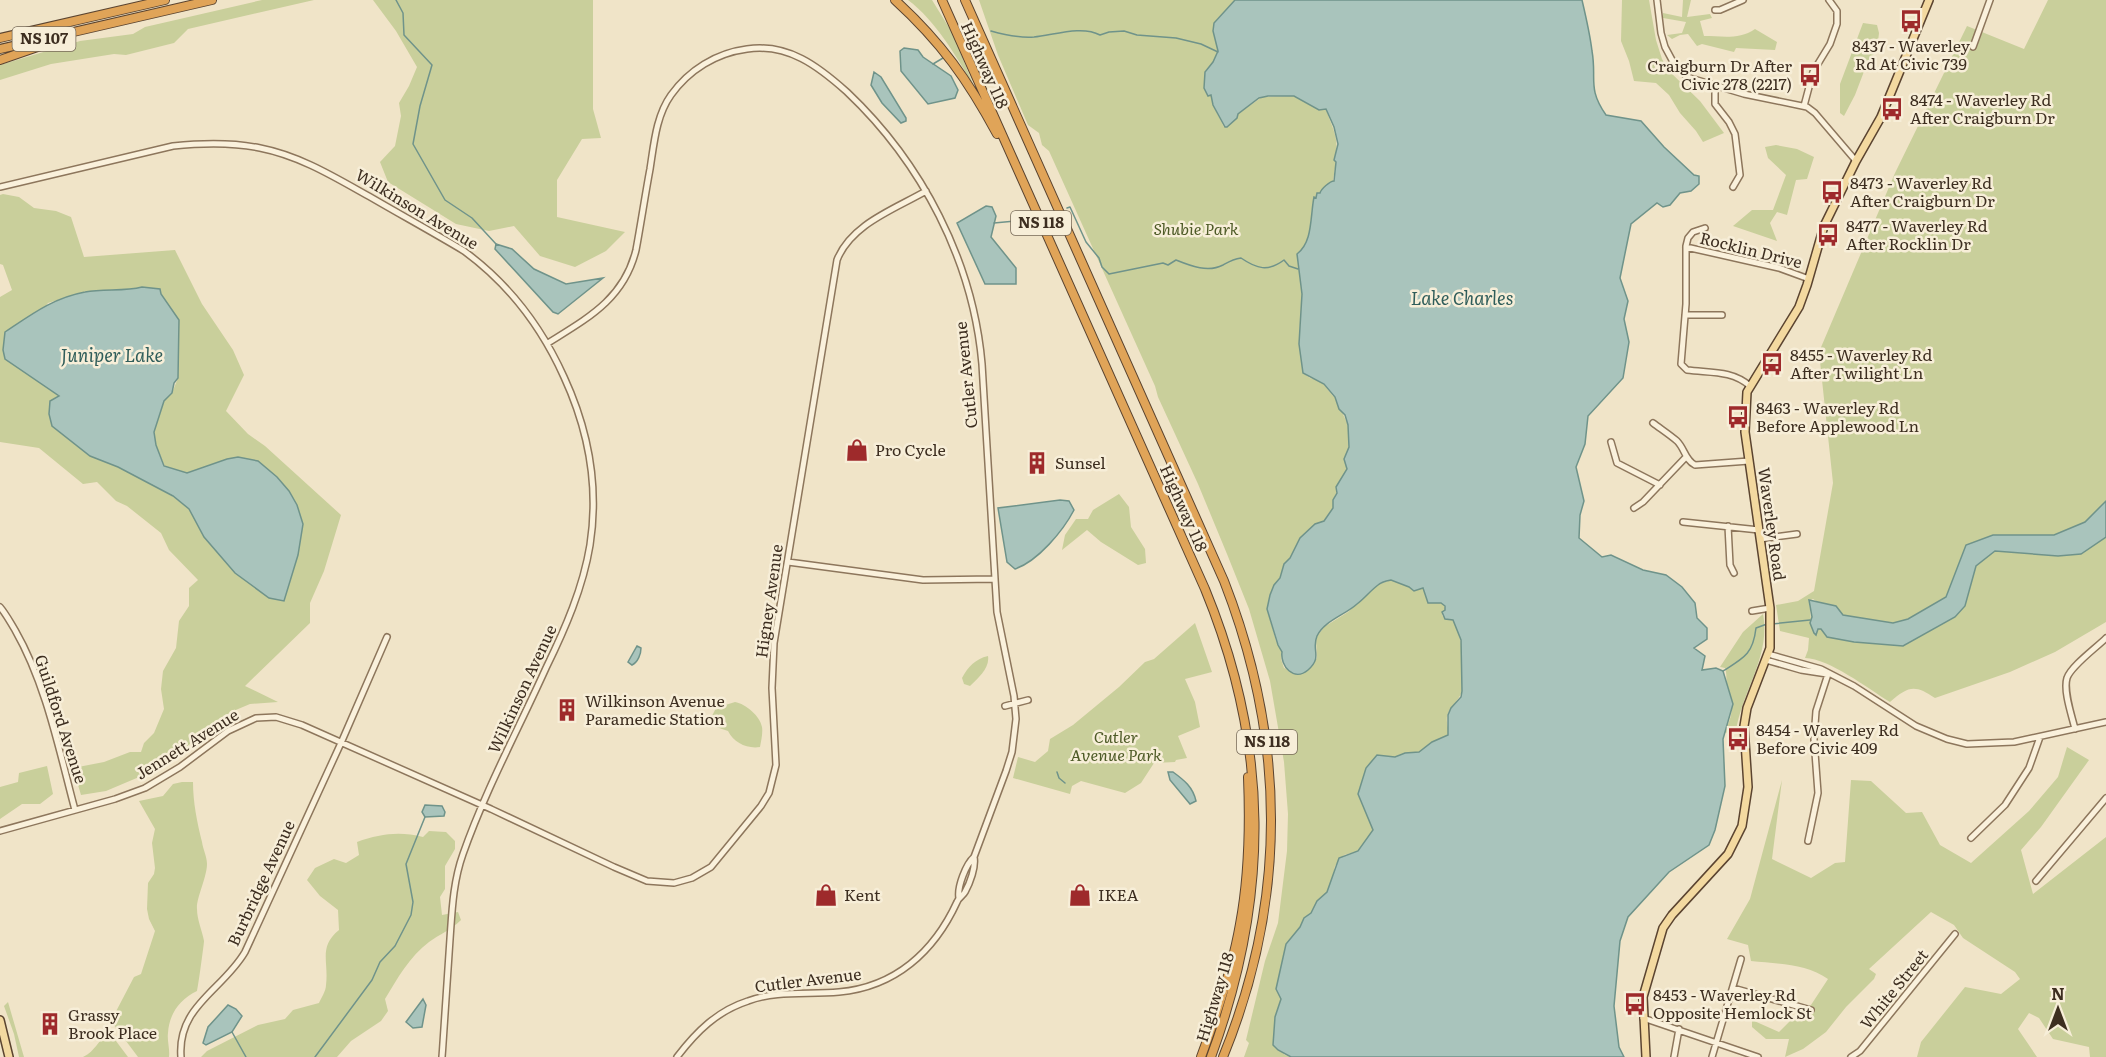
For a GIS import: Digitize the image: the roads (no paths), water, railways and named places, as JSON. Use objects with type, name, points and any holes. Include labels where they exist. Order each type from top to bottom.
[{"type":"highway","name":"NS 107","points":[[0,38],[165,0]]},
{"type":"highway","name":"NS 107","points":[[0,49],[212,0]]},
{"type":"highway","points":[[895,0],[929,32],[964,76],[1010,160],[1051,246]]},
{"type":"highway","name":"Highway 118","points":[[942,0],[1215,613],[1229,652],[1245,719],[1252,769],[1255,818],[1252,888],[1241,961],[1228,1008],[1210,1057]]},
{"type":"highway","name":"Highway 118","points":[[966,0],[1230,597],[1247,646],[1259,694],[1274,793],[1275,834],[1268,913],[1250,990],[1225,1057]]},
{"type":"highway","points":[[0,60],[89,29]]},
{"type":"highway","points":[[1201,1057],[1226,984],[1242,910],[1249,818],[1245,719]]},
{"type":"main road","name":"Waverley Road","points":[[1646,1057],[1643,1018],[1644,991],[1662,928],[1728,854],[1742,826],[1748,787],[1744,726],[1747,708],[1767,657],[1771,629],[1749,460],[1745,412],[1750,386],[1799,307],[1824,226],[1891,96],[1929,0]]},
{"type":"main road","points":[[0,1020],[9,1057]]},
{"type":"street","points":[[1657,0],[1661,37],[1672,60],[1687,77],[1744,94],[1804,106],[1815,113],[1856,161]]},
{"type":"street","points":[[1715,10],[1743,0]]},
{"type":"street","points":[[1804,106],[1813,72],[1830,44],[1837,24],[1837,11],[1829,0]]},
{"type":"street","points":[[1973,47],[1990,0]]},
{"type":"street","name":"Cutler Avenue","points":[[548,343],[611,299],[623,283],[633,263],[661,114],[671,95],[691,74],[711,60],[748,48],[769,48],[795,54],[816,66],[861,105],[893,141],[926,191],[948,235],[960,266],[979,339],[998,623],[1015,703],[1015,733],[1012,752],[974,857],[970,861],[958,892],[959,898],[949,921],[933,943],[903,970],[858,989],[772,995],[737,1005],[705,1025],[676,1057]]},
{"type":"street","points":[[1715,86],[1715,104],[1730,122],[1735,134],[1740,175],[1733,187]]},
{"type":"street","name":"Wilkinson Avenue","points":[[0,187],[173,146],[226,144],[281,153],[344,182],[464,251],[498,279],[516,298],[548,343],[574,399],[584,427],[592,488],[591,540],[578,594],[567,622],[463,855],[455,886],[442,1057]]},
{"type":"street","name":"Higney Avenue","points":[[483,806],[647,881],[665,883],[684,881],[711,867],[761,807],[773,781],[776,762],[772,664],[777,620],[837,260],[857,232],[926,191]]},
{"type":"street","points":[[1705,228],[1691,234],[1686,241],[1685,315],[1681,360],[1684,369],[1689,371],[1732,375],[1741,378],[1750,386]]},
{"type":"street","name":"Rocklin Drive","points":[[1686,247],[1779,268],[1809,279]]},
{"type":"street","points":[[1685,315],[1722,315]]},
{"type":"street","points":[[1653,423],[1678,442],[1690,463],[1699,466],[1749,460]]},
{"type":"street","points":[[1611,442],[1617,463],[1660,485]]},
{"type":"street","points":[[1634,508],[1643,502],[1686,457]]},
{"type":"street","points":[[1683,522],[1759,530]]},
{"type":"street","points":[[1728,526],[1731,565],[1734,573]]},
{"type":"street","points":[[1760,539],[1797,534]]},
{"type":"street","points":[[788,562],[923,580],[995,579]]},
{"type":"street","name":"Guildford Avenue","points":[[0,607],[22,643],[35,674],[54,729],[75,810]]},
{"type":"street","points":[[1752,611],[1770,608]]},
{"type":"street","name":"Burbridge Avenue","points":[[181,1057],[181,1041],[186,1021],[245,952],[387,637]]},
{"type":"street","points":[[2075,729],[2066,688],[2067,678],[2072,670],[2106,638]]},
{"type":"street","points":[[1767,657],[1810,672],[1828,674],[1854,686],[1917,726],[1947,739],[1967,744],[1997,744],[2106,722]]},
{"type":"street","points":[[1808,841],[1818,792],[1814,739],[1816,711],[1828,674]]},
{"type":"street","points":[[1005,706],[1028,700]]},
{"type":"street","name":"Jennett Avenue","points":[[0,831],[115,799],[145,788],[180,767],[233,728],[256,718],[268,717],[287,719],[483,806]]},
{"type":"street","points":[[1971,838],[2005,806],[2029,768],[2040,737]]},
{"type":"street","points":[[2036,881],[2106,798]]},
{"type":"street","name":"White Street","points":[[1851,1057],[1860,1051],[1955,934]]},
{"type":"street","points":[[1712,1057],[1741,959]]},
{"type":"street","points":[[1733,988],[1811,1010]]},
{"type":"street","points":[[1643,1018],[1758,1057]]},
{"type":"street","points":[[1674,1057],[1679,1029]]},
{"type":"water","name":"Lake Charles","points":[[1235,0],[1582,0],[1591,45],[1595,90],[1600,106],[1606,115],[1641,121],[1664,147],[1694,175],[1699,176],[1699,184],[1691,191],[1680,193],[1670,205],[1663,207],[1657,203],[1631,224],[1620,278],[1628,301],[1624,319],[1629,342],[1623,378],[1588,416],[1585,444],[1576,467],[1584,501],[1580,515],[1579,538],[1602,557],[1611,555],[1643,570],[1666,575],[1682,587],[1695,603],[1697,618],[1707,628],[1707,639],[1694,648],[1705,656],[1702,670],[1716,668],[1723,671],[1733,704],[1723,739],[1725,786],[1715,830],[1709,845],[1669,872],[1628,917],[1620,941],[1614,1006],[1619,1047],[1624,1057],[1291,1057],[1273,1045],[1275,1017],[1281,999],[1276,989],[1286,944],[1300,927],[1304,918],[1311,913],[1317,901],[1327,892],[1339,858],[1358,851],[1373,830],[1358,794],[1366,768],[1377,755],[1395,757],[1405,753],[1419,752],[1432,742],[1448,735],[1448,715],[1461,697],[1462,691],[1461,640],[1453,620],[1445,619],[1442,612],[1445,606],[1441,603],[1428,603],[1423,588],[1414,591],[1391,580],[1379,584],[1360,602],[1320,631],[1316,641],[1315,661],[1308,670],[1298,674],[1293,673],[1283,662],[1282,652],[1267,609],[1270,595],[1280,578],[1284,564],[1290,558],[1300,538],[1315,524],[1324,521],[1333,508],[1333,500],[1337,493],[1336,487],[1347,469],[1344,459],[1349,447],[1345,415],[1339,409],[1335,397],[1324,384],[1303,373],[1299,344],[1302,294],[1297,254],[1306,243],[1314,197],[1316,198],[1317,193],[1334,181],[1336,162],[1334,160],[1338,144],[1326,109],[1319,110],[1294,96],[1259,98],[1225,127],[1213,105],[1211,95],[1208,96],[1204,88],[1205,72],[1218,51],[1213,31],[1214,23]]},
{"type":"water","points":[[904,48],[918,50],[923,57],[951,76],[958,90],[955,98],[928,104],[901,71],[900,51]]},
{"type":"water","points":[[874,72],[881,77],[906,121],[901,123],[882,103],[871,85]]},
{"type":"water","points":[[986,206],[992,207],[996,216],[991,237],[1016,268],[1016,284],[985,284],[957,223]]},
{"type":"water","points":[[496,244],[512,249],[534,269],[566,284],[603,278],[558,314],[553,312],[495,249]]},
{"type":"water","name":"Juniper Lake","points":[[142,287],[160,289],[179,320],[178,378],[174,383],[172,393],[164,401],[154,432],[164,466],[187,473],[238,457],[258,461],[277,477],[297,505],[303,524],[298,555],[284,601],[269,598],[235,573],[204,537],[189,509],[173,496],[118,467],[90,456],[52,426],[49,414],[50,401],[59,396],[5,359],[3,350],[5,332],[43,308],[63,298],[85,292]]},
{"type":"water","points":[[1060,500],[1069,501],[1074,510],[1069,518],[1057,536],[1041,552],[1015,569],[1007,562],[998,508]]},
{"type":"water","points":[[2106,501],[2106,537],[2081,554],[2058,556],[1995,551],[1976,566],[1965,606],[1955,617],[1903,646],[1827,637],[1821,629],[1818,629],[1816,635],[1814,633],[1810,623],[1812,617],[1809,600],[1836,606],[1843,615],[1893,623],[1908,619],[1946,597],[1966,545],[1993,535],[2054,535],[2085,522]]},
{"type":"water","points":[[637,646],[641,648],[640,653],[632,665],[628,662]]},
{"type":"water","points":[[1168,772],[1173,772],[1188,784],[1196,801],[1190,804],[1170,780]]},
{"type":"water","points":[[425,805],[442,806],[444,816],[425,817],[422,812]]},
{"type":"water","points":[[423,999],[426,1005],[422,1027],[413,1028],[406,1022]]},
{"type":"water","points":[[228,1005],[242,1016],[232,1032],[206,1045],[203,1043],[208,1027]]},
{"type":"waterway","points":[[396,0],[403,13],[404,35],[432,65],[420,106],[413,144],[445,200],[472,218],[496,244]]},
{"type":"waterway","points":[[991,31],[1029,37],[1076,31],[1093,32],[1100,35],[1124,31],[1137,35],[1176,38],[1201,44],[1218,52]]},
{"type":"waterway","points":[[933,64],[943,58]]},
{"type":"waterway","points":[[1067,208],[1070,207],[1086,242],[1109,274],[1163,263],[1168,265],[1176,260],[1205,269],[1241,258],[1262,268],[1268,268],[1284,260],[1289,266],[1298,269]]},
{"type":"waterway","points":[[994,223],[1025,220]]},
{"type":"waterway","points":[[1772,624],[1810,620]]},
{"type":"waterway","points":[[1723,671],[1750,650],[1756,628],[1767,624]]},
{"type":"waterway","points":[[1057,772],[1059,778],[1065,783]]},
{"type":"waterway","points":[[315,1057],[372,980],[380,962],[395,946],[411,915],[413,902],[406,864],[425,817]]},
{"type":"waterway","points":[[232,1032],[246,1057]]},
{"type":"place","name":"8437 - Waverley Rd At Civic 739","points":[[1911,21]]},
{"type":"place","name":"Craigburn Dr After Civic 278 (2217)","points":[[1810,75]]},
{"type":"place","name":"8474 - Waverley Rd After Craigburn Dr","points":[[1892,109]]},
{"type":"place","name":"8473 - Waverley Rd After Craigburn Dr","points":[[1832,192]]},
{"type":"place","name":"8477 - Waverley Rd After Rocklin Dr","points":[[1828,235]]},
{"type":"place","name":"8455 - Waverley Rd After Twilight Ln","points":[[1772,364]]},
{"type":"place","name":"8463 - Waverley Rd Before Applewood Ln","points":[[1738,417]]},
{"type":"place","name":"Pro Cycle","points":[[857,450]]},
{"type":"place","name":"Sunsel","points":[[1037,463]]},
{"type":"place","name":"Wilkinson Avenue Paramedic Station","points":[[567,710]]},
{"type":"place","name":"8454 - Waverley Rd Before Civic 409","points":[[1738,739]]},
{"type":"place","name":"Kent","points":[[826,895]]},
{"type":"place","name":"IKEA","points":[[1080,895]]},
{"type":"place","name":"8453 - Waverley Rd Opposite Hemlock St","points":[[1635,1004]]},
{"type":"place","name":"Grassy Brook Place","points":[[50,1024]]},
{"type":"park label","name":"Shubie Park","points":[[1196,229]]},
{"type":"park label","name":"Cutler Avenue Park","points":[[1116,746]]}]
